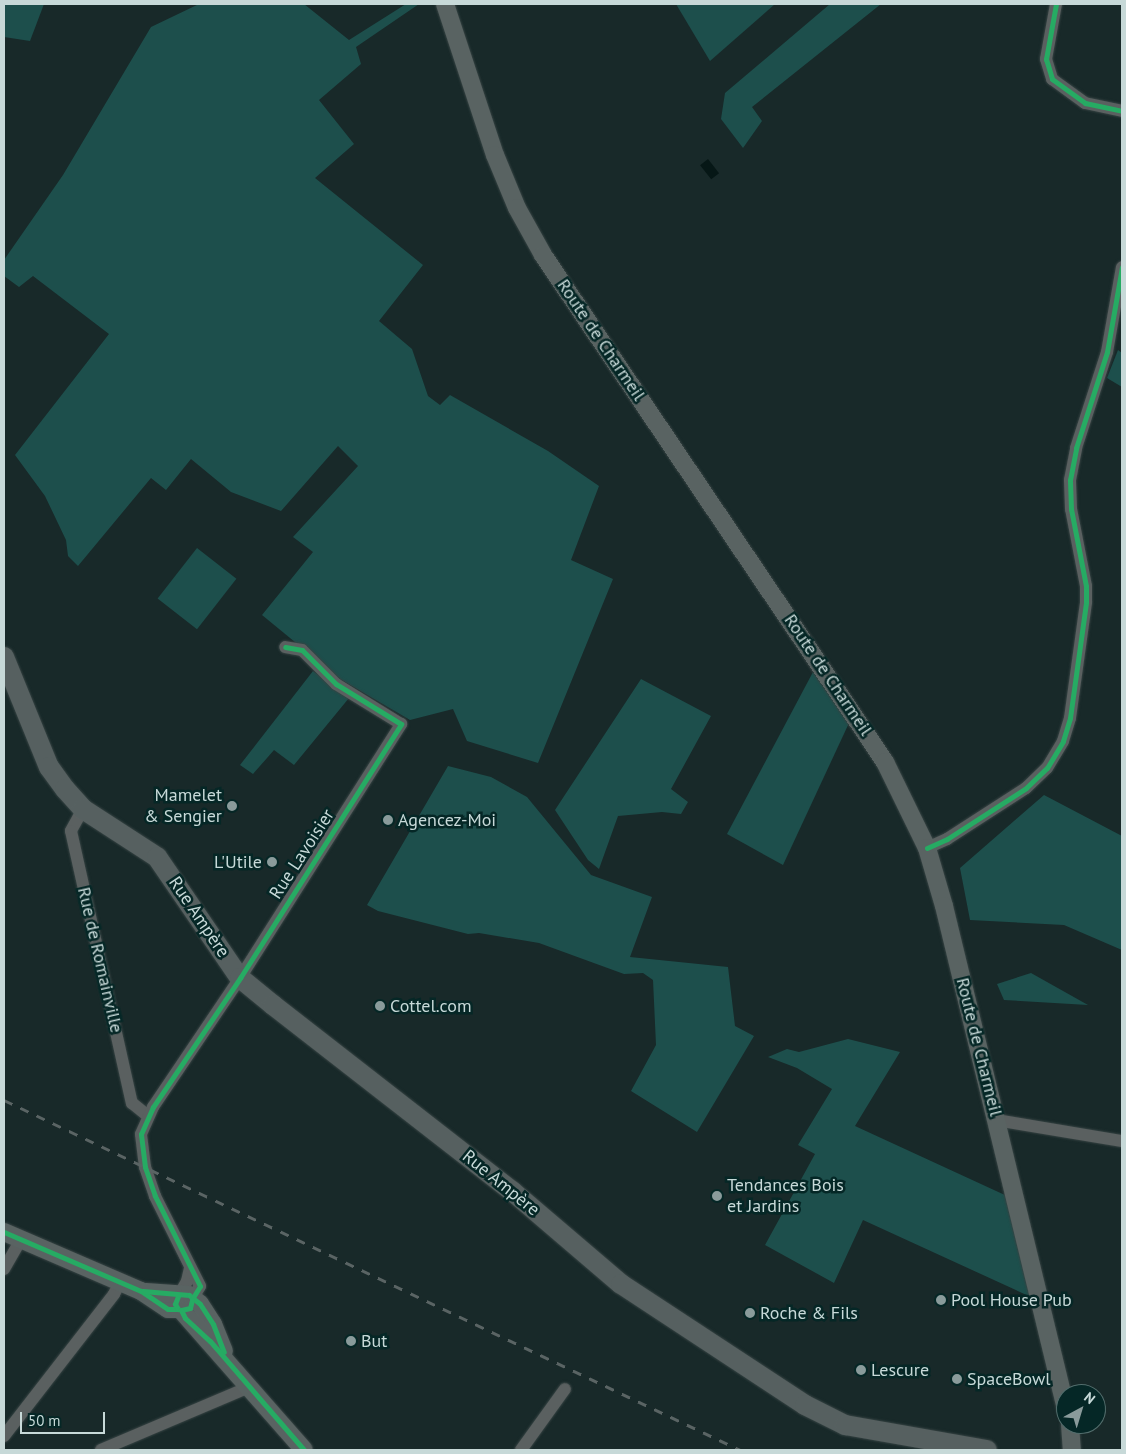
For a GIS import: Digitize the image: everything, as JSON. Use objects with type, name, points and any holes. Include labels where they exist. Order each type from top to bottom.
[{"type":"main road","name":"Route de Charmeil","points":[[445,4],[496,155],[517,208],[544,255],[880,754],[927,848],[1060,1384]]},
{"type":"main road","points":[[4,657],[49,766],[83,809]]},
{"type":"main road","name":"Rue Ampère","points":[[83,809],[157,857],[240,978],[512,1192],[621,1284],[805,1406],[845,1425],[987,1450]]},
{"type":"main road","points":[[4,1232],[141,1291],[187,1300],[213,1324],[228,1360],[247,1388],[304,1450]]},
{"type":"main road","points":[[1062,1450],[1071,1436],[1082,1450]]},
{"type":"street","points":[[1056,4],[1046,60],[1052,79],[1085,102],[1122,110]]},
{"type":"street","points":[[927,848],[947,839],[1026,788],[1047,768],[1063,741],[1070,718],[1085,619],[1086,586],[1071,509],[1070,480],[1076,448],[1107,352],[1122,267]]},
{"type":"street","name":"Rue Lavoisier","points":[[148,1116],[240,978],[401,724],[336,684],[302,650],[285,647]]},
{"type":"street","name":"Rue de Romainville","points":[[83,809],[71,831],[132,1103],[148,1116]]},
{"type":"street","points":[[148,1116],[141,1134],[145,1167],[155,1196],[190,1268],[187,1300]]},
{"type":"street","points":[[996,1120],[1122,1141]]},
{"type":"street","points":[[4,1268],[21,1239]]},
{"type":"street","points":[[187,1300],[190,1268]]},
{"type":"street","points":[[4,1436],[114,1294],[120,1282]]},
{"type":"street","points":[[101,1450],[247,1388]]},
{"type":"street","points":[[521,1450],[564,1389]]},
{"type":"shaded area","points":[[4,4],[44,4],[30,41],[4,37]]},
{"type":"shaded area","points":[[199,4],[304,4],[349,40],[406,4],[419,4],[356,47],[361,64],[319,100],[354,144],[315,178],[423,265],[379,321],[412,349],[428,396],[440,405],[450,395],[548,451],[599,486],[571,560],[613,579],[538,763],[467,741],[453,709],[410,720],[340,679],[262,615],[313,552],[293,537],[358,466],[338,446],[281,511],[231,492],[191,459],[166,490],[151,478],[78,566],[68,556],[66,540],[45,496],[15,455],[109,334],[33,276],[19,287],[4,276],[4,260],[63,175],[151,27]]},
{"type":"shaded area","points":[[676,4],[775,4],[710,61]]},
{"type":"shaded area","points":[[830,4],[881,4],[752,107],[762,121],[743,148],[721,119],[725,93]]},
{"type":"shaded area","points":[[708,159],[719,173],[711,179],[700,165]]},
{"type":"shaded area","points":[[1118,350],[1122,353],[1122,387],[1107,378]]},
{"type":"shaded area","points":[[197,548],[236,579],[197,629],[158,598]]},
{"type":"shaded area","points":[[313,671],[349,698],[294,765],[274,750],[253,774],[240,765]]},
{"type":"shaded area","points":[[813,672],[849,723],[783,865],[727,834]]},
{"type":"shaded area","points":[[641,679],[711,716],[671,789],[688,802],[681,814],[662,812],[618,816],[599,869],[588,860],[555,810]]},
{"type":"shaded area","points":[[448,766],[491,777],[527,797],[591,875],[652,897],[630,957],[728,967],[735,1026],[754,1036],[697,1132],[631,1091],[656,1045],[653,980],[643,973],[624,974],[539,943],[479,933],[468,934],[378,911],[367,905]]},
{"type":"shaded area","points":[[1044,795],[1122,836],[1122,950],[1064,925],[970,920],[960,868]]},
{"type":"shaded area","points":[[1031,973],[1088,1005],[1004,1000],[997,984]]},
{"type":"shaded area","points":[[848,1039],[900,1052],[855,1126],[1007,1196],[1031,1297],[863,1220],[834,1283],[765,1245],[815,1154],[798,1145],[832,1089],[797,1068],[768,1057],[787,1049],[799,1052]]},
{"type":"railway","points":[[4,1100],[740,1450]]},
{"type":"cycle path","points":[[1056,4],[1046,59],[1052,79],[1085,103],[1122,111]]},
{"type":"cycle path","points":[[927,848],[947,839],[1026,788],[1047,768],[1063,741],[1070,718],[1086,602],[1086,586],[1071,509],[1070,480],[1076,448],[1107,352],[1122,267]]},
{"type":"cycle path","points":[[192,1299],[200,1286],[155,1196],[145,1167],[141,1134],[153,1107],[240,978],[401,724],[336,684],[302,650],[285,647]]},
{"type":"cycle path","points":[[4,1232],[141,1291],[168,1309],[178,1309],[175,1304],[178,1296]]},
{"type":"cycle path","points":[[143,1291],[189,1295],[200,1304],[213,1324],[224,1352]]},
{"type":"cycle path","points":[[192,1300],[190,1308],[181,1310],[185,1318],[210,1341],[304,1450]]},
{"type":"place","name":"Mamelet & Sengier","points":[[232,806]]},
{"type":"place","name":"Agencez-Moi","points":[[388,820]]},
{"type":"place","name":"L'Utile","points":[[272,862]]},
{"type":"place","name":"Cottel.com","points":[[380,1006]]},
{"type":"place","name":"Tendances Bois et Jardins","points":[[717,1196]]},
{"type":"place","name":"Pool House Pub","points":[[941,1300]]},
{"type":"place","name":"Roche & Fils","points":[[750,1313]]},
{"type":"place","name":"But","points":[[351,1341]]},
{"type":"place","name":"Lescure","points":[[861,1370]]},
{"type":"place","name":"SpaceBowl","points":[[957,1379]]}]
